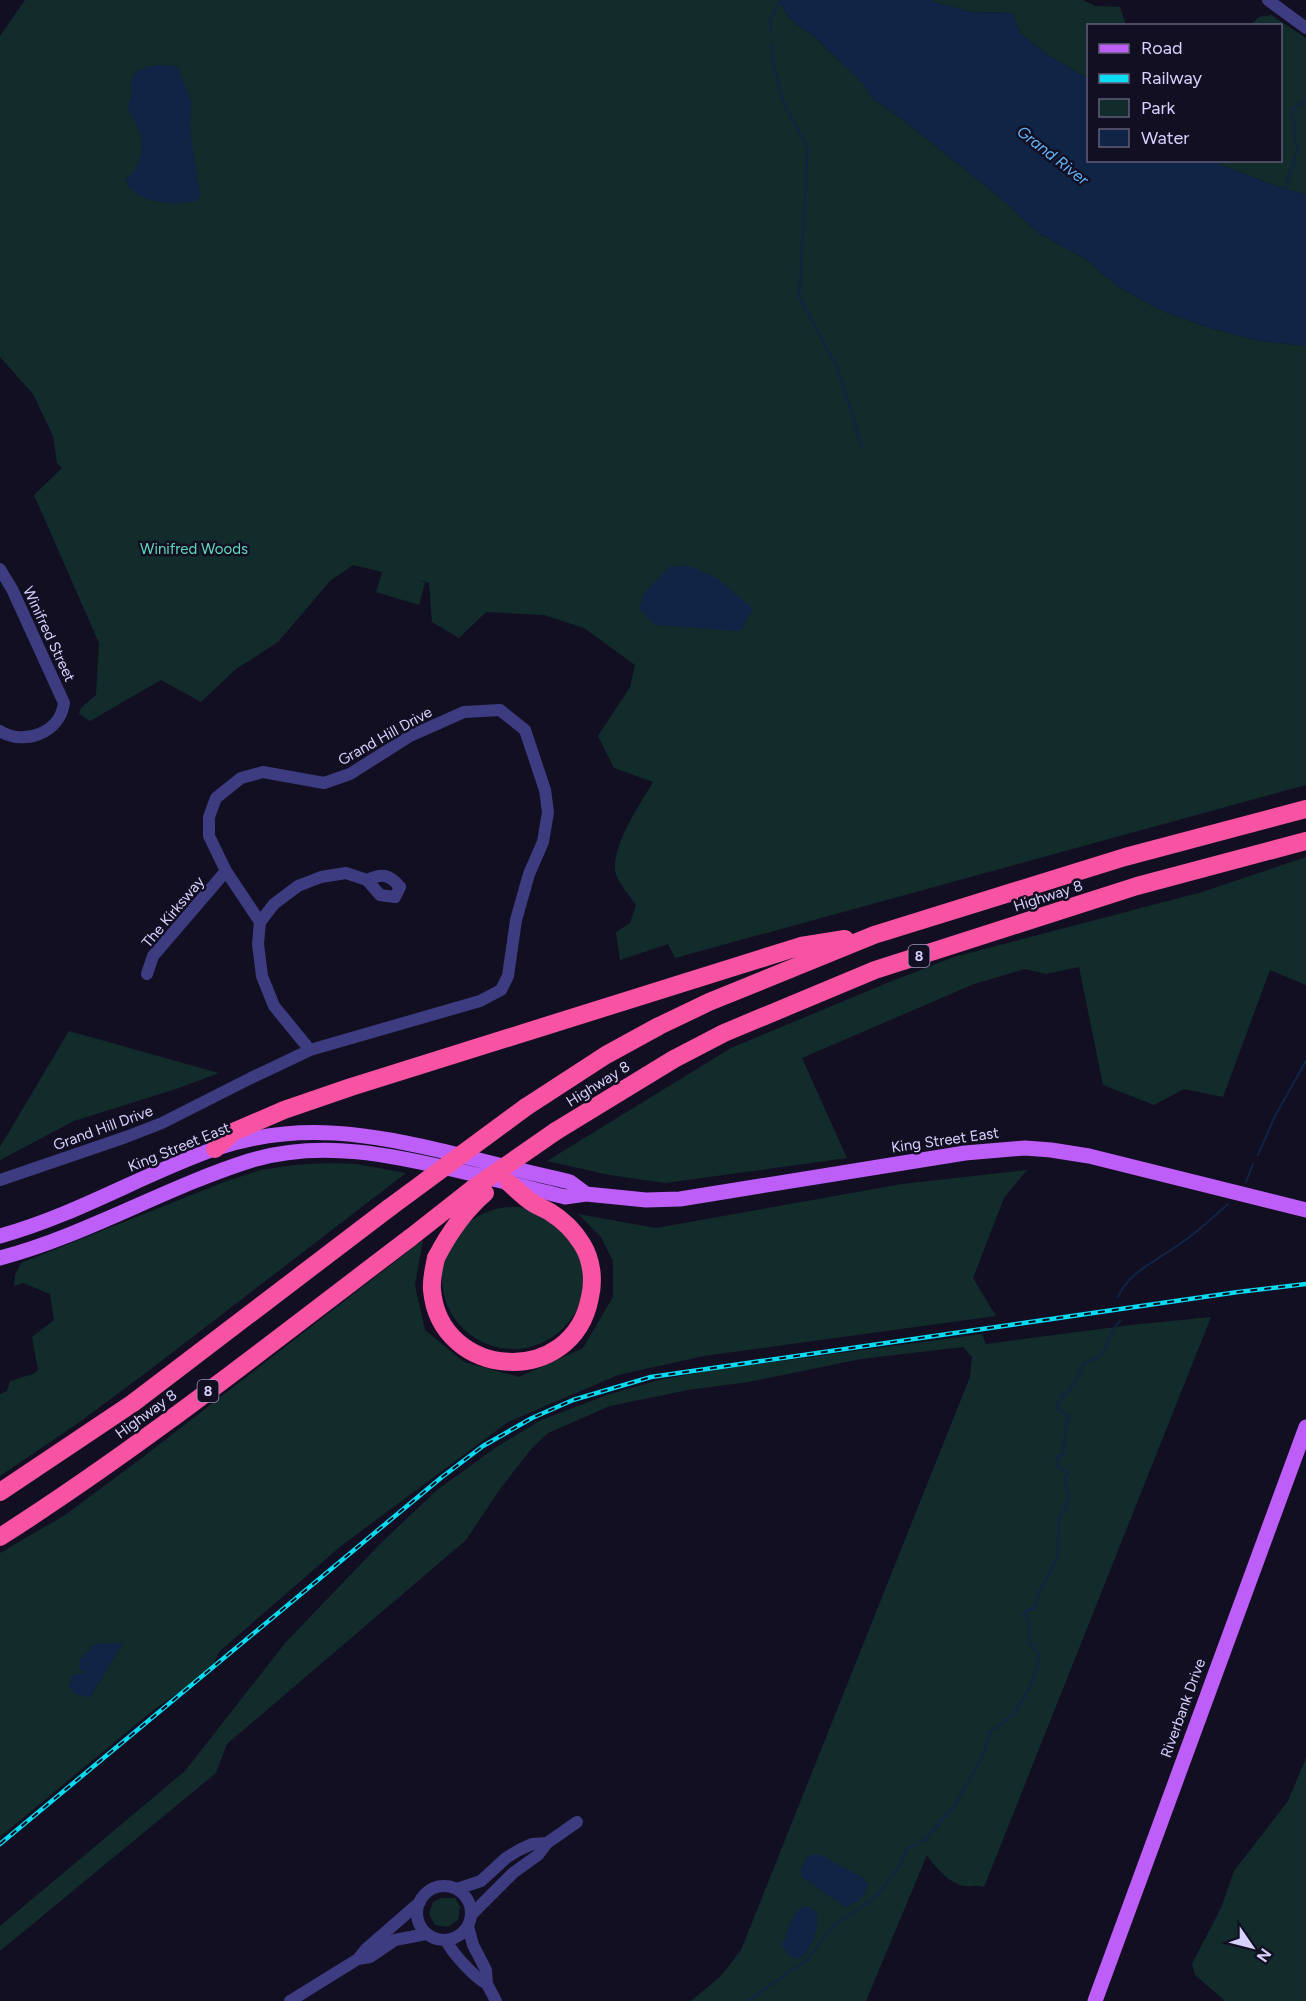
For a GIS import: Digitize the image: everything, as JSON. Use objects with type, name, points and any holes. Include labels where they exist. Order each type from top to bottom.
[{"type":"highway","name":"Highway 8","points":[[0,1492],[133,1403],[526,1107],[606,1055],[658,1026],[709,1002],[873,935],[1125,857],[1306,809]]},
{"type":"highway","name":"Highway 8","points":[[0,1537],[54,1503],[157,1430],[471,1190],[556,1131],[674,1059],[724,1033],[875,970],[1137,886],[1306,841]]},
{"type":"highway","points":[[215,1149],[233,1132],[284,1110],[363,1083],[801,946],[873,935]]},
{"type":"highway","points":[[509,1183],[531,1202],[563,1222],[584,1247],[589,1259],[592,1286],[587,1311],[572,1336],[560,1348],[547,1355],[519,1363],[490,1360],[476,1354],[462,1346],[442,1322],[435,1306],[432,1289],[436,1258],[446,1238],[468,1208],[543,1149],[556,1131]]},
{"type":"main road","name":"King Street East","points":[[0,1236],[55,1218],[215,1149],[263,1137],[291,1133],[338,1132],[418,1145],[570,1182],[586,1194]]},
{"type":"main road","name":"King Street East","points":[[0,1258],[73,1233],[251,1161],[282,1154],[341,1150],[406,1158],[565,1197],[586,1194],[646,1200],[680,1199],[965,1153],[1025,1148],[1089,1156],[1306,1210]]},
{"type":"main road","name":"Riverbank Drive","points":[[1095,2001],[1306,1427]]},
{"type":"street","points":[[1268,0],[1306,28]]},
{"type":"street","name":"Winifred Street","points":[[0,569],[17,600],[64,703],[61,715],[42,733],[20,737],[6,735],[0,731]]},
{"type":"street","name":"Grand Hill Drive","points":[[0,1180],[162,1123],[310,1050],[480,1001],[501,990],[508,976],[516,920],[529,874],[543,842],[548,813],[545,790],[525,730],[500,710],[464,712],[410,736],[350,774],[324,783],[263,772],[241,778],[216,798],[209,816],[209,836],[226,872],[260,922]]},
{"type":"street","name":"The Kirksway","points":[[147,974],[153,956],[226,872]]},
{"type":"street","points":[[310,1050],[274,1006],[262,976],[258,944],[260,922],[274,904],[298,886],[346,873],[367,880]]},
{"type":"street","points":[[420,1902],[418,1919],[426,1934],[439,1940],[446,1940],[461,1934],[479,1908],[502,1882],[538,1855],[547,1843],[577,1822]]},
{"type":"street","points":[[457,1889],[481,1881],[506,1858],[519,1850],[532,1844],[547,1843]]},
{"type":"street","points":[[290,2001],[358,1959],[366,1949],[420,1902],[426,1893],[446,1886],[457,1889],[465,1895],[470,1905],[473,1945],[486,1970],[487,1984],[496,2001]]},
{"type":"street","points":[[358,1959],[370,1957],[401,1938],[426,1934]]},
{"type":"street","points":[[446,1940],[450,1949],[476,1978],[487,1984]]},
{"type":"green space","name":"Winifred Woods","points":[[25,0],[779,0],[789,18],[816,38],[863,84],[873,99],[893,112],[991,190],[1040,234],[1084,258],[1119,287],[1162,311],[1214,329],[1261,341],[1306,346],[1306,785],[675,958],[668,944],[620,960],[616,932],[630,923],[636,905],[617,877],[616,855],[626,828],[653,782],[614,768],[598,736],[630,687],[635,665],[584,628],[544,615],[486,612],[459,638],[432,622],[429,583],[418,580],[425,583],[419,605],[376,592],[382,572],[353,565],[330,581],[278,642],[236,669],[201,702],[161,680],[90,721],[79,714],[81,708],[96,695],[99,643],[34,495],[62,468],[57,463],[53,436],[33,394],[0,357],[0,36]]},
{"type":"green space","points":[[932,0],[1083,0],[1095,6],[1120,7],[1126,24],[1087,24],[1087,78],[1046,54],[1020,33],[1012,13],[972,12]]},
{"type":"green space","points":[[1271,15],[1306,38],[1306,194],[1285,189],[1213,162],[1282,162],[1282,24],[1252,24],[1259,17]]},
{"type":"green space","points":[[1306,857],[1306,985],[1270,970],[1223,1097],[1184,1089],[1154,1105],[1103,1085],[1079,967],[1046,974],[1025,969],[974,984],[802,1058],[847,1158],[665,1183],[610,1175],[547,1161],[731,1048],[887,983],[954,957],[1202,892]]},
{"type":"green space","points":[[69,1031],[219,1073],[74,1121],[0,1160],[0,1147]]},
{"type":"green space","points":[[328,1163],[356,1164],[406,1173],[147,1372],[0,1476],[0,1394],[7,1391],[10,1381],[33,1374],[38,1370],[32,1337],[54,1320],[50,1294],[23,1283],[14,1286],[15,1275],[21,1263],[224,1182],[261,1170]]},
{"type":"green space","points":[[1027,1170],[1004,1198],[973,1278],[996,1316],[704,1356],[618,1375],[508,1422],[341,1546],[219,1652],[210,1671],[152,1711],[0,1837],[0,1553],[65,1515],[423,1240],[415,1285],[425,1330],[464,1362],[519,1377],[583,1348],[613,1297],[613,1261],[601,1237],[578,1214],[656,1228],[902,1184]],"holes":[[[122,1644],[90,1697],[84,1673]]]},
{"type":"green space","points":[[513,1207],[540,1212],[563,1228],[579,1251],[584,1278],[579,1305],[563,1328],[540,1344],[513,1349],[486,1344],[463,1328],[447,1305],[442,1278],[447,1251],[463,1228],[486,1212]]},
{"type":"green space","points":[[1211,1317],[984,1887],[964,1886],[953,1882],[927,1855],[866,2001],[691,2001],[721,1976],[741,1950],[970,1377],[972,1357],[963,1347],[861,1359],[748,1382],[688,1390],[610,1406],[548,1433],[532,1448],[500,1489],[466,1540],[227,1744],[216,1773],[0,1951],[0,1926],[185,1771],[286,1642],[381,1543],[437,1490],[495,1448],[541,1420],[610,1394],[659,1380],[720,1369],[982,1334],[986,1344]]},
{"type":"green space","points":[[1306,1758],[1306,2001],[1225,2001],[1195,1975],[1192,1964],[1221,1908],[1234,1871],[1288,1801]]},
{"type":"green space","points":[[441,1898],[455,1898],[460,1906],[458,1920],[448,1927],[435,1925],[429,1914],[433,1902]]},
{"type":"water","name":"Grand River","points":[[779,0],[932,0],[972,12],[1012,13],[1020,33],[1046,54],[1087,78],[1087,162],[1213,162],[1285,189],[1306,194],[1306,346],[1261,341],[1214,329],[1162,311],[1119,287],[1084,258],[1040,234],[991,190],[893,112],[873,99],[863,84],[816,38],[789,18]]},
{"type":"water","points":[[157,65],[177,66],[191,100],[190,129],[200,196],[199,199],[191,202],[169,203],[146,198],[136,194],[129,187],[126,179],[136,168],[142,148],[138,127],[128,110],[132,91],[131,80],[137,70]]},
{"type":"water","points":[[687,565],[718,579],[753,609],[740,631],[655,625],[640,610],[643,595],[670,567]]},
{"type":"water","points":[[123,1643],[90,1697],[77,1695],[69,1687],[72,1675],[84,1673],[79,1668],[80,1659],[95,1644]]},
{"type":"water","points":[[818,1854],[862,1877],[868,1884],[860,1898],[846,1907],[802,1877],[801,1868],[808,1856]]},
{"type":"water","points":[[806,1906],[816,1911],[816,1930],[809,1950],[797,1959],[789,1956],[782,1946],[794,1917]]},
{"type":"waterway","points":[[771,32],[770,20],[780,2]]},
{"type":"waterway","points":[[772,42],[773,61],[783,101],[808,149],[799,297],[837,367],[862,447]]},
{"type":"waterway","points":[[1285,189],[1297,152],[1292,110],[1306,99]]},
{"type":"waterway","points":[[1258,1155],[1275,1116],[1306,1061]]},
{"type":"waterway","points":[[1246,1182],[1253,1164]]},
{"type":"waterway","points":[[1118,1297],[1137,1273],[1193,1234],[1228,1204]]},
{"type":"waterway","points":[[748,2001],[808,1959],[830,1930],[883,1889],[900,1865],[906,1850],[927,1837],[953,1808],[982,1757],[990,1731],[1008,1719],[1023,1699],[1034,1676],[1039,1654],[1029,1642],[1029,1622],[1023,1613],[1035,1607],[1037,1597],[1058,1556],[1059,1519],[1069,1499],[1065,1480],[1068,1473],[1056,1464],[1058,1457],[1063,1455],[1066,1423],[1070,1419],[1057,1407],[1085,1363],[1100,1355],[1104,1350],[1111,1333],[1120,1321]]},
{"type":"railway","points":[[0,1844],[442,1477],[483,1446],[532,1418],[573,1400],[651,1377],[1306,1284]]}]
